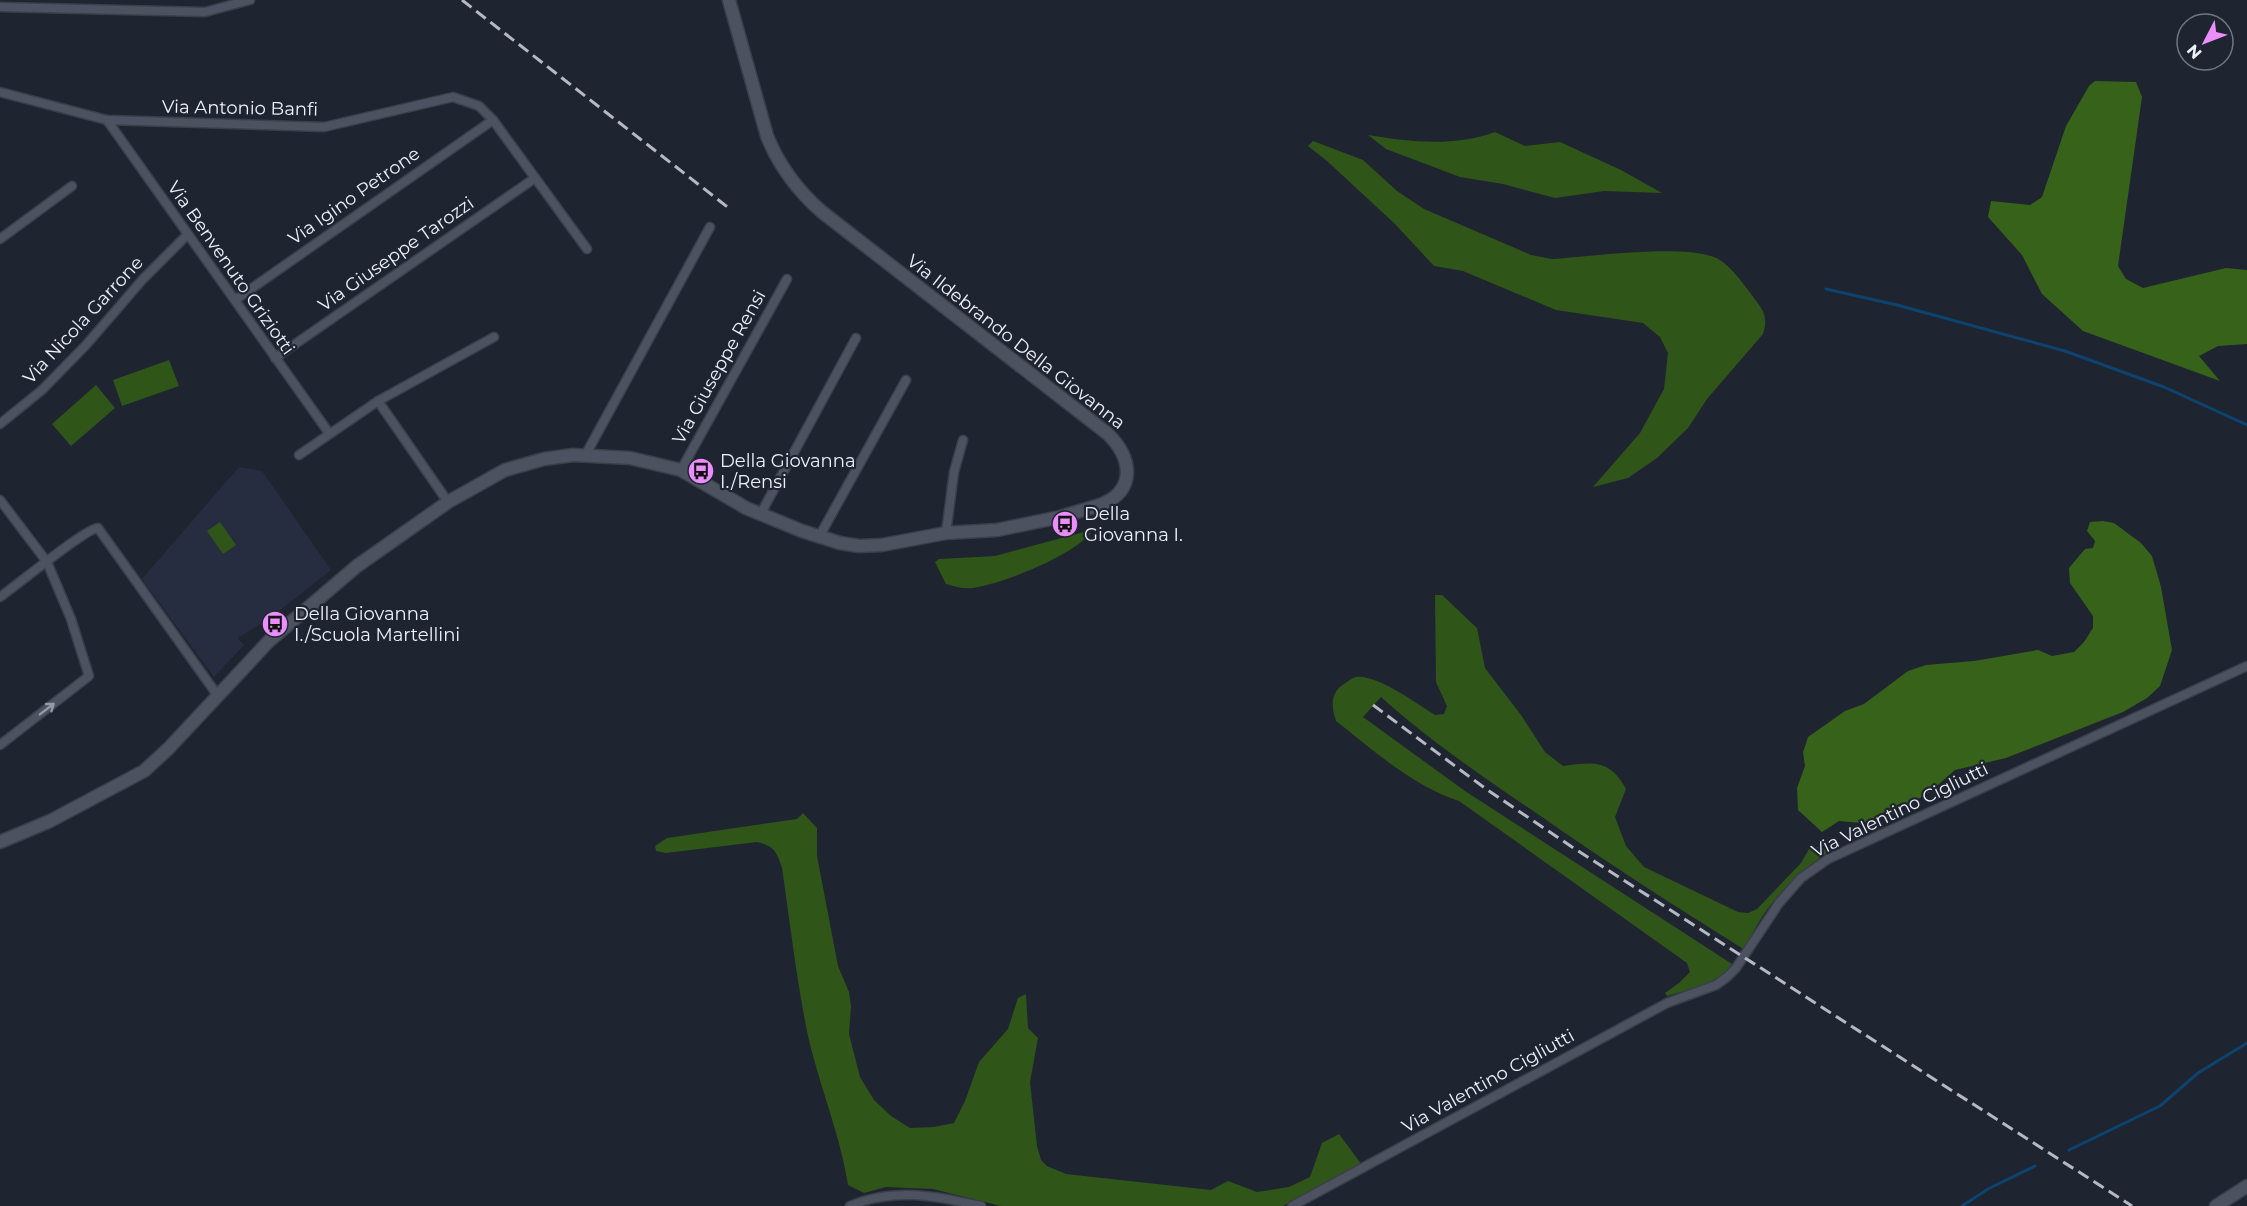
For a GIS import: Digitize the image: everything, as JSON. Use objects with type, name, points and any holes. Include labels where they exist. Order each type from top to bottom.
[{"type":"street","points":[[205,12],[207,0]]},
{"type":"street","points":[[0,7],[205,12],[249,0]]},
{"type":"street","name":"Via Ildebrando Della Giovanna","points":[[0,842],[50,821],[144,771],[268,641],[357,567],[448,502],[505,470],[544,459],[586,454],[630,458],[681,470],[760,514],[819,537],[840,543],[872,546],[946,532],[1013,527],[1076,513],[1108,502],[1119,493],[1125,483],[1128,469],[1124,454],[1105,432],[863,245],[822,212],[802,192],[773,150],[729,0]]},
{"type":"street","name":"Via Antonio Banfi","points":[[0,92],[107,120],[324,127],[453,97],[479,106],[493,120],[586,249]]},
{"type":"street","name":"Via Benvenuto Griziotti","points":[[107,120],[329,434]]},
{"type":"street","name":"Via Igino Petrone","points":[[235,300],[493,120]]},
{"type":"street","name":"Via Giuseppe Tarozzi","points":[[275,358],[535,178]]},
{"type":"street","points":[[0,239],[72,186]]},
{"type":"street","points":[[586,454],[710,228]]},
{"type":"street","name":"Via Nicola Garrone","points":[[0,424],[42,390],[86,345],[143,279],[187,235]]},
{"type":"street","name":"Via Giuseppe Rensi","points":[[681,470],[787,279]]},
{"type":"street","points":[[299,454],[378,401],[494,337]]},
{"type":"street","points":[[760,514],[856,338]]},
{"type":"street","points":[[819,537],[906,380]]},
{"type":"street","points":[[378,401],[448,502]]},
{"type":"street","points":[[946,532],[954,472],[963,440]]},
{"type":"street","points":[[0,500],[47,562],[71,619],[89,676],[0,745]]},
{"type":"street","points":[[0,597],[85,533],[98,528],[218,696]]},
{"type":"street","name":"Via Valentino Cigliutti","points":[[1292,1206],[1667,1002],[1716,986],[1736,968],[1779,903],[1801,878],[1828,859],[2247,666]]},
{"type":"street","points":[[2216,1206],[2247,1186]]},
{"type":"street","points":[[850,1206],[879,1197],[904,1194],[981,1206]]},
{"type":"shaded area","points":[[239,467],[262,471],[331,570],[274,615],[238,638],[244,645],[214,677],[142,579]]},
{"type":"green space","points":[[2095,81],[2136,82],[2142,97],[2118,266],[2126,279],[2143,288],[2226,268],[2247,270],[2247,344],[2218,346],[2199,356],[2220,381],[2083,331],[2042,294],[2022,255],[1988,217],[1991,201],[2030,205],[2042,197],[2066,126],[2089,86]]},
{"type":"green space","points":[[1495,132],[1525,146],[1560,142],[1621,170],[1662,193],[1604,191],[1555,198],[1503,184],[1460,177],[1386,149],[1368,135],[1432,142],[1464,140]]},
{"type":"green space","points":[[1313,141],[1363,160],[1397,191],[1424,209],[1531,255],[1552,259],[1664,251],[1706,255],[1720,260],[1737,276],[1761,308],[1765,317],[1763,334],[1707,399],[1688,428],[1657,458],[1628,478],[1593,487],[1640,433],[1664,389],[1668,353],[1660,337],[1643,323],[1556,310],[1463,271],[1434,266],[1395,224],[1308,146]]},
{"type":"green space","points":[[169,360],[179,386],[122,406],[113,380]]},
{"type":"green space","points":[[96,385],[115,408],[71,446],[52,424]]},
{"type":"green space","points":[[220,522],[236,545],[223,554],[207,531]]},
{"type":"green space","points":[[2090,522],[2114,523],[2141,543],[2152,556],[2161,587],[2172,650],[2160,686],[2147,698],[2123,712],[2006,758],[1955,770],[1930,792],[1891,815],[1861,823],[1839,821],[1822,832],[1798,810],[1797,788],[1805,766],[1803,752],[1808,737],[1845,711],[1864,704],[1908,671],[1926,665],[1974,661],[2038,650],[2052,656],[2074,652],[2093,628],[2093,616],[2070,583],[2069,568],[2085,549],[2093,548],[2095,541],[2087,531]]},
{"type":"green space","points":[[1084,532],[1091,533],[1082,542],[1055,559],[1006,579],[974,588],[946,584],[935,562],[939,559],[995,556]]},
{"type":"green space","points":[[1435,595],[1442,595],[1477,628],[1485,668],[1521,715],[1545,752],[1563,766],[1600,765],[1607,767],[1620,779],[1626,789],[1615,817],[1626,846],[1644,867],[1738,912],[1748,913],[1757,909],[1801,863],[1809,849],[1821,846],[1828,852],[1802,872],[1779,895],[1760,921],[1745,950],[1500,789],[1439,745],[1381,697],[1363,717],[1465,791],[1732,964],[1719,977],[1703,986],[1667,996],[1665,993],[1690,972],[1687,963],[1459,801],[1425,786],[1394,767],[1336,721],[1333,707],[1335,694],[1340,687],[1356,677],[1375,680],[1408,697],[1435,715],[1444,714],[1447,706],[1436,682]]},
{"type":"green space","points":[[803,813],[817,828],[817,856],[838,966],[849,992],[851,1006],[849,1034],[860,1077],[874,1100],[891,1116],[910,1128],[954,1123],[965,1101],[979,1062],[1008,1029],[1018,998],[1026,994],[1028,1028],[1038,1038],[1030,1082],[1037,1146],[1041,1160],[1047,1166],[1066,1174],[1211,1190],[1228,1181],[1257,1192],[1289,1187],[1310,1177],[1322,1143],[1339,1134],[1362,1165],[1283,1206],[1001,1206],[933,1189],[886,1187],[864,1193],[848,1185],[840,1146],[807,1031],[782,868],[776,854],[771,848],[757,842],[666,853],[656,851],[655,846],[667,838],[797,819]]},
{"type":"waterway","points":[[1826,289],[1897,305],[2065,351],[2164,387],[2247,425]]},
{"type":"waterway","points":[[2069,1150],[2160,1106],[2198,1073],[2247,1043]]},
{"type":"waterway","points":[[1962,1206],[1988,1189],[2035,1166]]},
{"type":"railway","points":[[462,0],[730,209]]},
{"type":"railway","points":[[1373,705],[1486,789],[1572,847],[2132,1206]]},
{"type":"place","name":"Della Giovanna I./Rensi","points":[[701,471]]},
{"type":"place","name":"Della Giovanna I.","points":[[1065,524]]},
{"type":"place","name":"Della Giovanna I./Scuola Martellini","points":[[275,624]]}]
